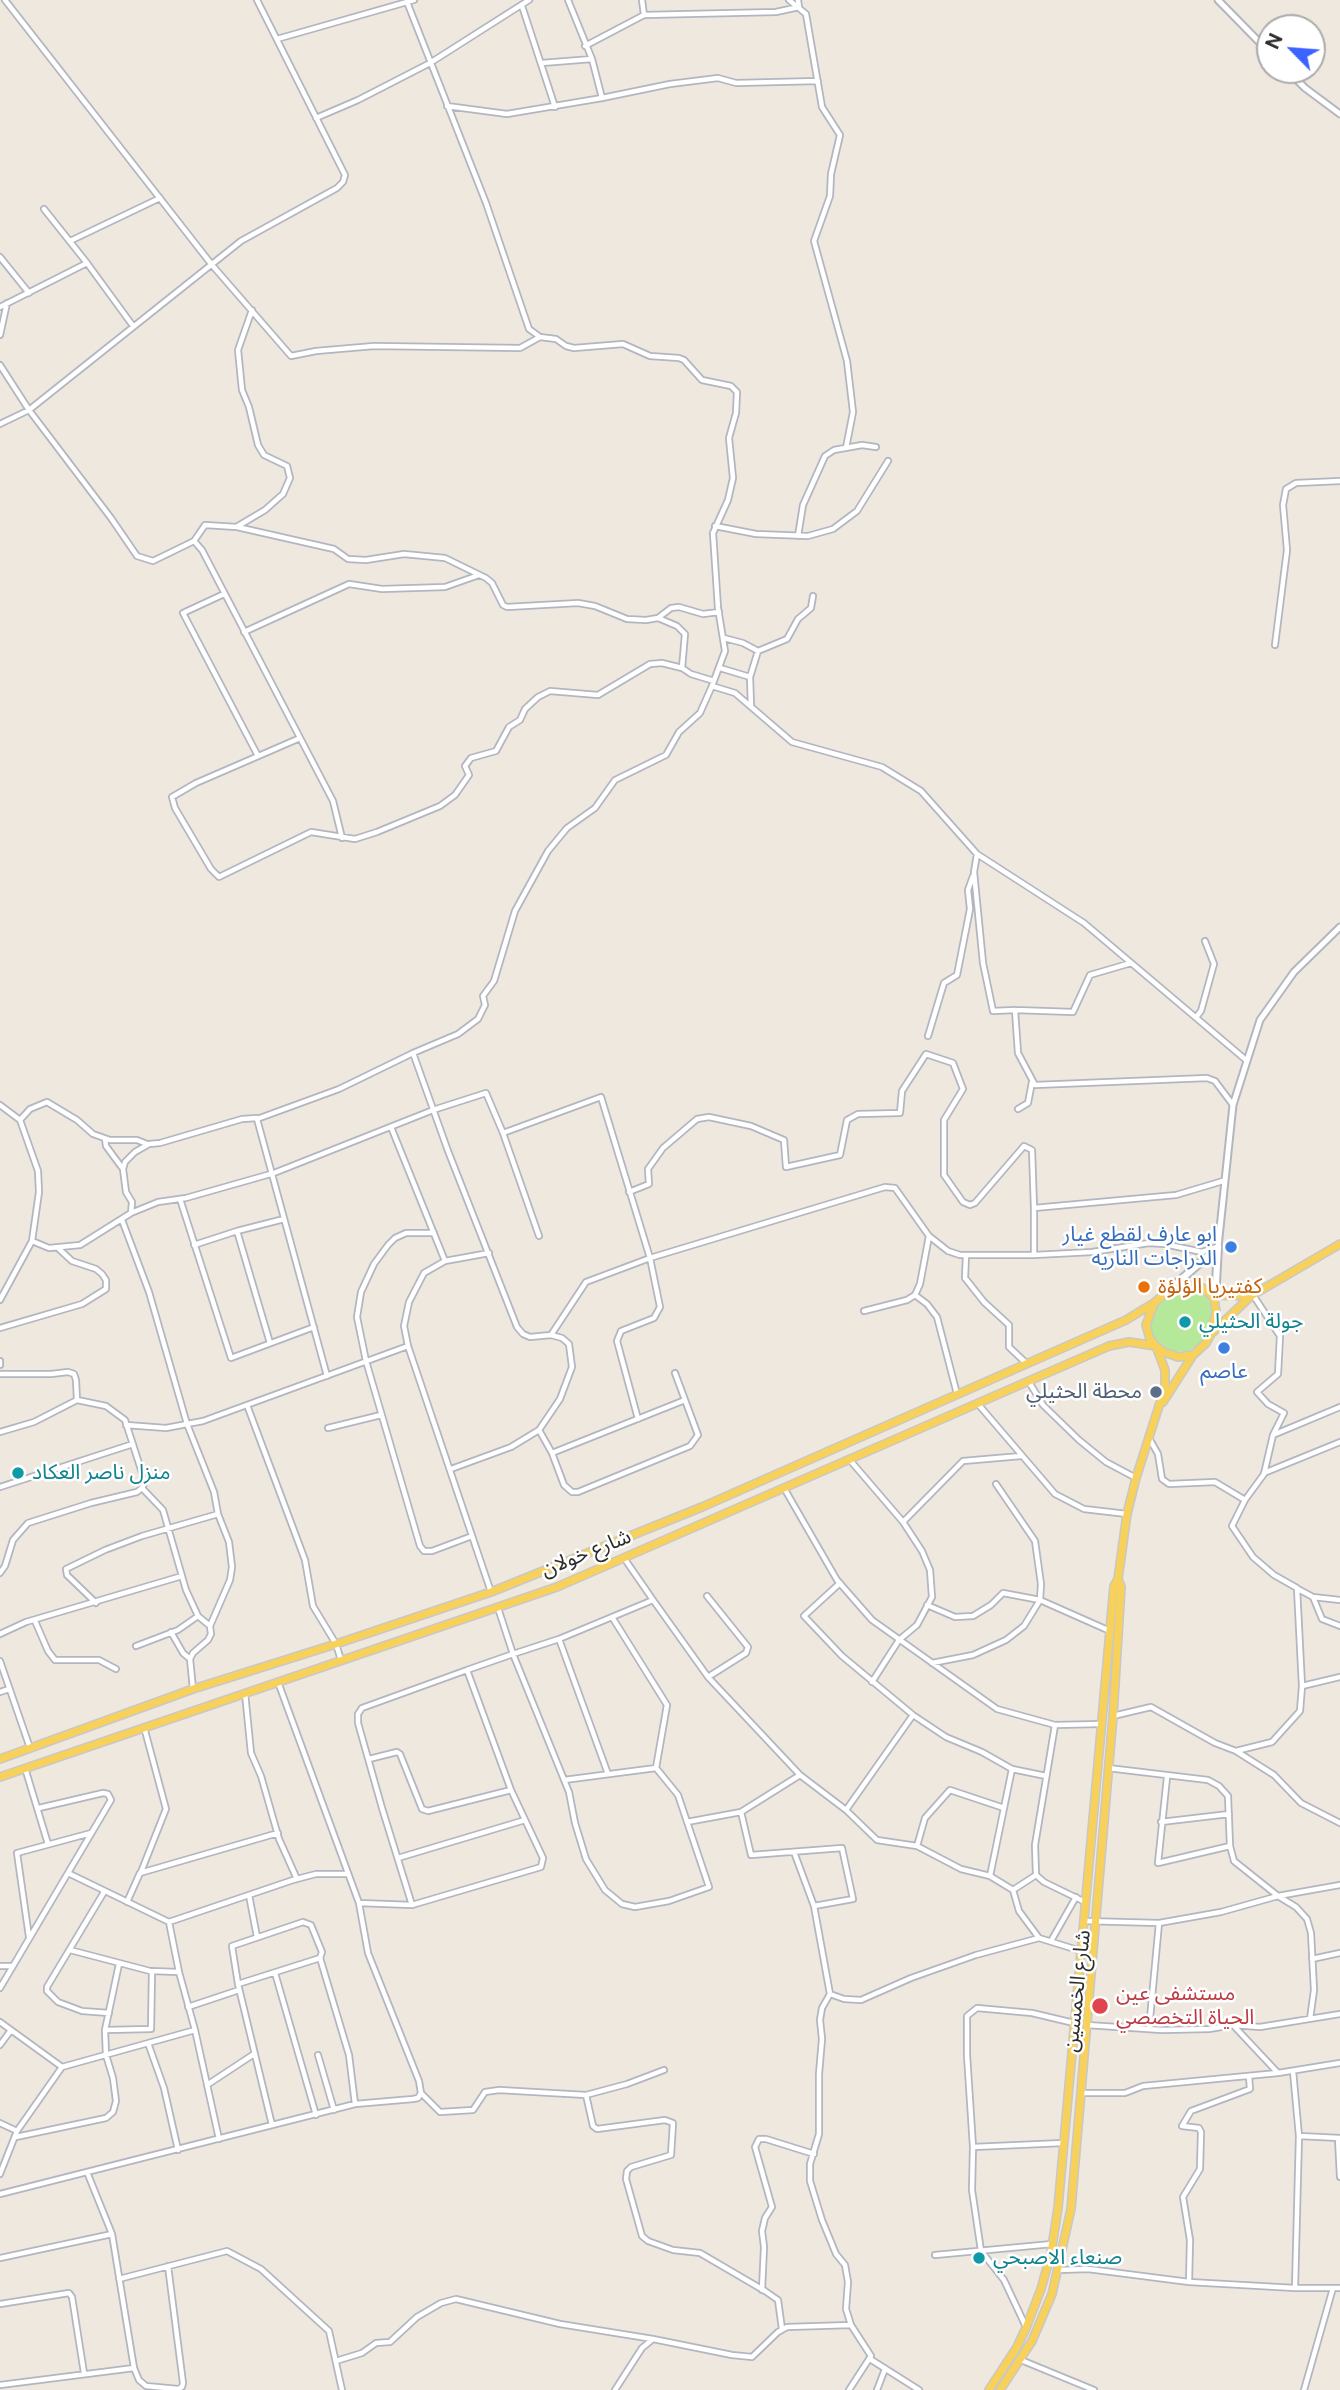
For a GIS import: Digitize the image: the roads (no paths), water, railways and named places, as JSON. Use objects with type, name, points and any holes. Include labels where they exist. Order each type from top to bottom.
[{"type":"main road","points":[[1212,1332],[1252,1295],[1340,1244]]},
{"type":"main road","points":[[1217,1247],[1216,1283],[1212,1295],[1216,1312],[1212,1332],[1206,1343],[1193,1355],[1172,1356],[1150,1339],[1147,1318],[1154,1303],[1217,1247]]},
{"type":"main road","points":[[1168,1291],[1183,1285],[1192,1285],[1212,1295],[1252,1295]]},
{"type":"main road","name":"شارع خولان","points":[[0,1759],[193,1689],[491,1591],[702,1507],[1126,1320],[1154,1303]]},
{"type":"main road","name":"شارع خولان","points":[[0,1777],[143,1726],[557,1587],[1119,1343],[1156,1346]]},
{"type":"main road","name":"شارع الخمسين","points":[[989,2390],[1017,2347],[1041,2289],[1058,2208],[1114,1586],[1118,1579],[1127,1514],[1136,1478],[1161,1405],[1166,1378],[1156,1346]]},
{"type":"main road","name":"شارع الخمسين","points":[[1161,1405],[1193,1355]]},
{"type":"main road","points":[[702,1507],[705,1521]]},
{"type":"main road","name":"شارع الخمسين","points":[[1000,2390],[1021,2360],[1052,2294],[1071,2209],[1112,1716],[1121,1587],[1118,1579]]},
{"type":"main road","points":[[1069,2067],[1082,2067]]},
{"type":"main road","points":[[1041,2289],[1052,2294]]},
{"type":"street","points":[[5,0],[212,265],[291,356],[374,346],[520,348],[540,337]]},
{"type":"street","points":[[0,425],[29,410],[241,241],[337,188],[343,182],[345,175],[257,0]]},
{"type":"street","points":[[277,39],[414,0]]},
{"type":"street","points":[[316,118],[430,63],[529,0]]},
{"type":"street","points":[[568,0],[592,59],[602,99]]},
{"type":"street","points":[[642,0],[644,15]]},
{"type":"street","points":[[789,0],[806,14],[822,107],[840,135],[831,174],[830,196],[814,241],[847,361],[853,412],[846,448]]},
{"type":"street","points":[[798,0],[799,7]]},
{"type":"street","points":[[1218,0],[1256,39]]},
{"type":"street","points":[[20,1120],[30,1109],[47,1102],[89,1131],[105,1138],[160,1143],[242,1119],[258,1118],[339,1089],[458,1034],[478,1019],[485,1005],[483,996],[494,981],[515,911],[548,851],[567,828],[595,808],[615,780],[666,755],[679,732],[700,713],[720,668],[725,651],[713,533],[729,500],[733,478],[729,438],[736,413],[737,392],[734,388],[702,380],[679,358],[650,356],[622,344],[574,348],[556,339],[540,337],[529,329],[490,215],[407,2]]},
{"type":"street","points":[[522,6],[555,107]]},
{"type":"street","points":[[585,46],[644,15],[776,12],[799,7]]},
{"type":"street","points":[[542,63],[592,59]]},
{"type":"street","points":[[447,106],[507,114],[602,99],[670,84],[718,78],[736,83],[818,81]]},
{"type":"street","points":[[1301,84],[1340,114]]},
{"type":"street","points":[[71,241],[160,198]]},
{"type":"street","points":[[44,209],[71,241],[133,326]]},
{"type":"street","points":[[0,257],[29,293]]},
{"type":"street","points":[[0,307],[87,263]]},
{"type":"street","points":[[0,335],[7,303]]},
{"type":"street","points":[[237,527],[265,510],[282,494],[290,478],[287,467],[264,455],[258,445],[242,390],[238,350],[252,310]]},
{"type":"street","points":[[0,365],[29,410],[111,517],[137,556],[153,561],[194,541],[205,525],[237,527],[334,549],[348,559],[366,560],[404,554],[445,558],[492,583],[503,605],[507,607],[578,603],[595,606],[626,619],[658,618],[677,626],[685,634],[682,667]]},
{"type":"street","points":[[798,536],[803,505],[825,456],[834,450],[862,445],[876,447]]},
{"type":"street","points":[[715,526],[756,534],[798,536],[834,529],[858,511],[888,461]]},
{"type":"street","points":[[1275,645],[1287,550],[1283,506],[1286,489],[1296,482],[1317,484],[1340,481]]},
{"type":"street","points":[[194,541],[202,550],[333,800],[342,838]]},
{"type":"street","points":[[244,632],[349,584],[382,589],[445,587],[481,575]]},
{"type":"street","points":[[224,594],[183,613],[258,756]]},
{"type":"street","points":[[758,651],[787,639],[798,620],[811,608],[813,596]]},
{"type":"street","points":[[658,618],[662,612],[679,607],[703,614],[719,612]]},
{"type":"street","points":[[724,638],[743,643],[758,651]]},
{"type":"street","points":[[751,706],[750,677],[758,651]]},
{"type":"street","points":[[300,738],[196,783],[172,797],[174,808],[211,869],[219,877],[311,832],[355,839],[440,806],[455,795],[469,775],[465,766],[471,758],[496,751],[509,727],[520,720],[525,709],[538,697],[550,691],[598,695],[650,664],[662,663],[682,667],[691,674],[735,693],[792,743],[882,767],[921,791],[977,854],[1084,923],[1246,1059]]},
{"type":"street","points":[[720,668],[750,677]]},
{"type":"street","points":[[928,1036],[944,983],[957,975],[970,909],[968,890],[977,854]]},
{"type":"street","points":[[974,872],[983,963],[993,1011],[1073,1012],[1090,975],[1132,963]]},
{"type":"street","points":[[551,1335],[586,1282],[650,1258],[885,1188],[895,1188],[901,1193],[929,1236],[948,1251],[966,1255],[1092,1252],[1149,1243],[1202,1252],[1217,1247],[1233,1105],[1260,1020],[1294,972],[1340,928]]},
{"type":"street","points":[[1198,1016],[1214,964],[1205,941]]},
{"type":"street","points":[[1015,1010],[1018,1053],[1035,1085],[1207,1078],[1215,1081],[1233,1105]]},
{"type":"street","points":[[413,1053],[517,1327],[530,1337],[551,1335],[562,1338],[569,1344],[572,1367],[561,1399],[539,1430],[511,1447],[450,1469]]},
{"type":"street","points":[[629,1192],[649,1184],[648,1169],[663,1148],[698,1119],[709,1117],[751,1126],[784,1140],[786,1167],[840,1155],[847,1120],[858,1114],[900,1113],[902,1091],[926,1054],[953,1063],[963,1089],[944,1120],[944,1175],[963,1202],[970,1205],[975,1203],[1024,1146],[1032,1150],[1034,1255]]},
{"type":"street","points":[[1018,1109],[1028,1103],[1032,1081]]},
{"type":"street","points":[[32,1241],[59,1249],[80,1245],[131,1213],[158,1202],[180,1199],[274,1173],[433,1110],[486,1093],[539,1236]]},
{"type":"street","points":[[503,1133],[601,1097],[650,1258],[660,1307],[658,1314],[621,1331],[617,1341],[638,1419]]},
{"type":"street","points":[[0,1105],[20,1120],[38,1171],[39,1192],[32,1241],[0,1300]]},
{"type":"street","points":[[258,1118],[327,1376]]},
{"type":"street","points":[[391,1127],[445,1261]]},
{"type":"street","points":[[105,1138],[106,1146],[123,1169]]},
{"type":"street","points":[[131,1213],[132,1202],[126,1192],[123,1169],[125,1162],[135,1152],[149,1144]]},
{"type":"street","points":[[1034,1208],[1176,1195],[1223,1181]]},
{"type":"street","points":[[180,1199],[231,1358],[314,1327]]},
{"type":"street","points":[[194,1245],[284,1219]]},
{"type":"street","points":[[122,1220],[149,1292],[187,1424],[214,1492],[218,1514],[229,1542],[232,1567],[229,1580],[210,1626],[211,1634],[190,1659],[193,1689]]},
{"type":"street","points":[[237,1231],[270,1343]]},
{"type":"street","points":[[434,1233],[406,1233],[395,1238],[374,1264],[358,1304],[357,1317],[366,1362],[420,1546],[424,1551],[432,1551],[472,1536]]},
{"type":"street","points":[[864,1311],[907,1300],[915,1295],[920,1284],[929,1236]]},
{"type":"street","points":[[0,1328],[82,1304],[106,1289],[103,1274],[72,1261],[59,1249]]},
{"type":"street","points":[[489,1253],[445,1261],[424,1273],[416,1285],[404,1326],[408,1346],[491,1591]]},
{"type":"street","points":[[966,1255],[965,1278],[984,1302],[1009,1325],[1009,1347],[1026,1364]]},
{"type":"street","points":[[915,1295],[927,1304],[937,1317],[957,1395]]},
{"type":"street","points":[[1252,1295],[1279,1336],[1278,1374],[1257,1392],[1268,1404],[1284,1413],[1273,1435],[1264,1474],[1245,1500],[1231,1526],[1253,1557],[1274,1576],[1314,1597],[1340,1600]]},
{"type":"street","points":[[127,1425],[166,1428],[187,1424],[408,1346]]},
{"type":"street","points":[[539,1430],[552,1453],[564,1485],[572,1492],[578,1492],[690,1446],[698,1436],[675,1373]]},
{"type":"street","points":[[0,1374],[74,1374],[76,1400]]},
{"type":"street","points":[[1029,1382],[1043,1405],[1079,1440],[1106,1462],[1136,1478]]},
{"type":"street","points":[[0,1432],[34,1422],[76,1400],[106,1406],[125,1420],[145,1482],[137,1492],[28,1523],[13,1540],[0,1573]]},
{"type":"street","points":[[552,1453],[685,1400]]},
{"type":"street","points":[[978,1404],[1055,1494],[1084,1509],[1127,1514]]},
{"type":"street","points":[[247,1405],[305,1560],[313,1606],[341,1660]]},
{"type":"street","points":[[1273,1435],[1340,1407]]},
{"type":"street","points":[[328,1428],[382,1415]]},
{"type":"street","points":[[1149,1438],[1158,1454],[1162,1479],[1169,1484],[1215,1482],[1245,1500]]},
{"type":"street","points":[[1264,1474],[1340,1442]]},
{"type":"street","points":[[0,1487],[133,1444]]},
{"type":"street","points":[[903,1522],[964,1461],[1021,1455]]},
{"type":"street","points":[[849,1459],[903,1522],[922,1550],[930,1570],[932,1597],[917,1625],[899,1640],[872,1682]]},
{"type":"street","points":[[931,1663],[973,1655],[1006,1640],[1024,1626],[1040,1600],[1041,1584],[1035,1541],[996,1484]]},
{"type":"street","points":[[142,1488],[163,1510],[198,1616],[210,1626]]},
{"type":"street","points":[[784,1488],[840,1583],[872,1620],[997,1709],[1055,1725],[1101,1724]]},
{"type":"street","points":[[96,1603],[66,1575],[66,1570],[105,1550],[169,1527],[218,1514]]},
{"type":"street","points":[[624,1558],[708,1677],[800,1776],[846,1810],[877,1840],[917,1846],[961,1868],[990,1876],[1013,1890],[1019,1911],[1039,1938]]},
{"type":"street","points":[[0,1634],[183,1576]]},
{"type":"street","points":[[840,1583],[804,1616],[842,1656],[913,1715],[946,1737],[982,1752],[1012,1769],[1046,1776]]},
{"type":"street","points":[[1236,1751],[1272,1742],[1300,1711],[1297,1588]]},
{"type":"street","points":[[927,1605],[955,1617],[973,1616],[991,1605],[1003,1593],[1040,1600],[1110,1631]]},
{"type":"street","points":[[707,1596],[748,1647],[746,1653],[708,1677]]},
{"type":"street","points":[[1314,1597],[1322,1619],[1340,1626]]},
{"type":"street","points":[[412,1905],[358,1723],[358,1714],[362,1708],[559,1639],[653,1600]]},
{"type":"street","points":[[498,1607],[513,1654],[564,1780],[586,1859],[605,1890],[622,1904],[635,1907],[654,1905],[709,1886],[678,1795],[656,1768],[667,1704],[612,1617]]},
{"type":"street","points":[[136,1646],[171,1632],[198,1616]]},
{"type":"street","points":[[35,1621],[48,1651],[55,1660],[99,1660],[116,1669]]},
{"type":"street","points":[[171,1632],[183,1653],[190,1659]]},
{"type":"street","points":[[559,1639],[608,1774]]},
{"type":"street","points":[[0,1661],[30,1748]]},
{"type":"street","points":[[359,1903],[412,1905],[541,1867],[543,1858],[511,1790],[467,1670]]},
{"type":"street","points":[[1301,1686],[1340,1677]]},
{"type":"street","points":[[278,1681],[359,1903],[368,1953],[419,2081],[421,2093],[440,2112],[472,2110],[485,2092],[499,2090],[586,2095],[664,2070]]},
{"type":"street","points":[[0,1692],[9,1689]]},
{"type":"street","points":[[245,1692],[248,1742],[278,1833],[297,1879]]},
{"type":"street","points":[[1112,1716],[1151,1707],[1215,1743],[1236,1751],[1274,1775],[1301,1803],[1340,1823]]},
{"type":"street","points":[[846,1810],[913,1715]]},
{"type":"street","points":[[1055,1725],[1035,1844],[1037,1875],[1044,1882],[1085,1902]]},
{"type":"street","points":[[127,1902],[166,1809],[143,1726]]},
{"type":"street","points":[[369,1759],[397,1752],[400,1754],[422,1809],[428,1811],[511,1790]]},
{"type":"street","points":[[25,1767],[48,1844]]},
{"type":"street","points":[[564,1780],[656,1768]]},
{"type":"street","points":[[990,1876],[1012,1769]]},
{"type":"street","points":[[1108,1769],[1208,1780],[1219,1786],[1228,1796],[1230,1846],[1234,1860],[1278,1896],[1296,1907],[1307,1919],[1314,1990],[1310,2019]]},
{"type":"street","points":[[687,1822],[741,1812],[800,1776]]},
{"type":"street","points":[[1167,1777],[1158,1863],[1230,1846]]},
{"type":"street","points":[[917,1846],[925,1818],[950,1790],[1004,1808]]},
{"type":"street","points":[[0,1988],[111,1800],[108,1794],[103,1793],[39,1808]]},
{"type":"street","points":[[741,1812],[751,1855],[842,1849],[853,1899],[814,1906]]},
{"type":"street","points":[[1161,1822],[1229,1814]]},
{"type":"street","points":[[398,1858],[524,1820]]},
{"type":"street","points":[[29,1939],[16,1856],[19,1851],[92,1833]]},
{"type":"street","points":[[140,1873],[278,1833]]},
{"type":"street","points":[[794,1852],[814,1906],[830,1994],[822,2008],[820,2020],[822,2039],[819,2134],[810,2164],[810,2181],[836,2255],[845,2265],[848,2282],[846,2309],[851,2325],[871,2356],[849,2390]]},
{"type":"street","points":[[68,1873],[169,1922],[297,1879],[316,1874],[347,1874]]},
{"type":"street","points":[[1013,1890],[1037,1875]]},
{"type":"street","points":[[1084,1922],[1159,1923],[1340,1885]]},
{"type":"street","points":[[104,1892],[47,1987],[48,1995],[58,2002],[82,2011],[108,2013]]},
{"type":"street","points":[[249,1895],[257,1937]]},
{"type":"street","points":[[1051,1941],[1076,1897]]},
{"type":"street","points":[[169,1922],[178,1972],[195,2030],[219,2139]]},
{"type":"street","points":[[272,2126],[232,1946],[308,1922],[312,1925],[322,1952],[320,1958],[349,2055],[355,2104]]},
{"type":"street","points":[[1149,2029],[1159,1923]]},
{"type":"street","points":[[830,1994],[861,2000],[911,1978],[976,1955],[1039,1938],[1081,1951]]},
{"type":"street","points":[[70,1951],[152,1971],[178,1972]]},
{"type":"street","points":[[1312,1959],[1340,1953]]},
{"type":"street","points":[[188,2007],[320,1958]]},
{"type":"street","points":[[0,2123],[16,2134],[106,2118],[113,2112],[116,2101],[106,2055],[105,2030],[119,1964]]},
{"type":"street","points":[[0,1966],[13,1966]]},
{"type":"street","points":[[105,2030],[151,2029],[152,1971]]},
{"type":"street","points":[[275,1973],[316,2115]]},
{"type":"street","points":[[1026,2328],[1004,2280],[981,2251],[972,2190],[973,2147],[967,2016],[972,2009],[977,2008],[1032,2012],[1074,2024]]},
{"type":"street","points":[[1085,2025],[1149,2029],[1209,2029],[1233,2025],[1260,2027],[1340,2014]]},
{"type":"street","points":[[0,2022],[62,2067]]},
{"type":"street","points":[[1233,2025],[1278,2073]]},
{"type":"street","points":[[0,2045],[11,2030]]},
{"type":"street","points":[[0,2174],[16,2134],[62,2067],[195,2030]]},
{"type":"street","points":[[148,2043],[164,2088],[178,2150]]},
{"type":"street","points":[[207,2085],[254,2054]]},
{"type":"street","points":[[318,2055],[334,2110]]},
{"type":"street","points":[[1081,2093],[1125,2093],[1143,2086],[1278,2073],[1340,2063]]},
{"type":"street","points":[[1293,2070],[1299,2136],[1295,2288]]},
{"type":"street","points":[[1189,2282],[1190,2240],[1183,2197],[1200,2169],[1202,2132],[1199,2128],[1182,2126],[1191,2111],[1250,2089],[1249,2076]]},
{"type":"street","points":[[0,2194],[355,2104],[413,2099],[418,2098],[421,2093]]},
{"type":"street","points":[[586,2095],[593,2126],[597,2129],[665,2120],[673,2123],[671,2155],[631,2167],[627,2171],[626,2179],[642,2236],[673,2250],[700,2253],[778,2300],[782,2312],[782,2329]]},
{"type":"street","points":[[1299,2136],[1339,2138],[1340,2177]]},
{"type":"street","points":[[762,2290],[762,2231],[765,2218],[772,2207],[755,2147],[759,2139],[765,2139],[814,2154]]},
{"type":"street","points":[[973,2147],[1063,2143]]},
{"type":"street","points":[[87,2172],[112,2234],[134,2368],[139,2380],[146,2386],[182,2387],[168,2266]]},
{"type":"street","points":[[0,2258],[112,2234]]},
{"type":"street","points":[[935,2255],[1052,2244]]},
{"type":"street","points":[[120,2279],[227,2251],[261,2269],[329,2331],[342,2390]]},
{"type":"street","points":[[1059,2270],[1088,2269],[1189,2282],[1340,2288]]},
{"type":"street","points":[[1304,2390],[1333,2288]]},
{"type":"street","points":[[0,2304],[69,2293],[72,2297],[84,2373]]},
{"type":"street","points":[[336,2361],[362,2353],[376,2343],[390,2342],[417,2317],[441,2303],[456,2299],[560,2324],[752,2357],[787,2327],[851,2325]]},
{"type":"street","points":[[615,2390],[642,2348],[653,2339]]},
{"type":"street","points":[[870,2359],[919,2390]]},
{"type":"street","points":[[1021,2360],[1094,2390]]},
{"type":"street","points":[[0,2385],[134,2368]]},
{"type":"street","points":[[877,2390],[885,2369]]},
{"type":"place","name":"ابو عارف لقطع غيار الدراجات الناريه","points":[[1231,1247]]},
{"type":"place","name":"كفتيريا الؤلؤة","points":[[1144,1287]]},
{"type":"place","name":"جولة الحثيلي","points":[[1185,1322]]},
{"type":"place","name":"عاصم","points":[[1224,1348]]},
{"type":"place","name":"محطة الحثيلي","points":[[1156,1392]]},
{"type":"place","name":"منزل ناصر العكاد","points":[[18,1473]]},
{"type":"place","name":"مستشفى عين الحياة التخصصي","points":[[1100,2006]]},
{"type":"place","name":"صنعاء الاصبحي","points":[[979,2258]]}]
